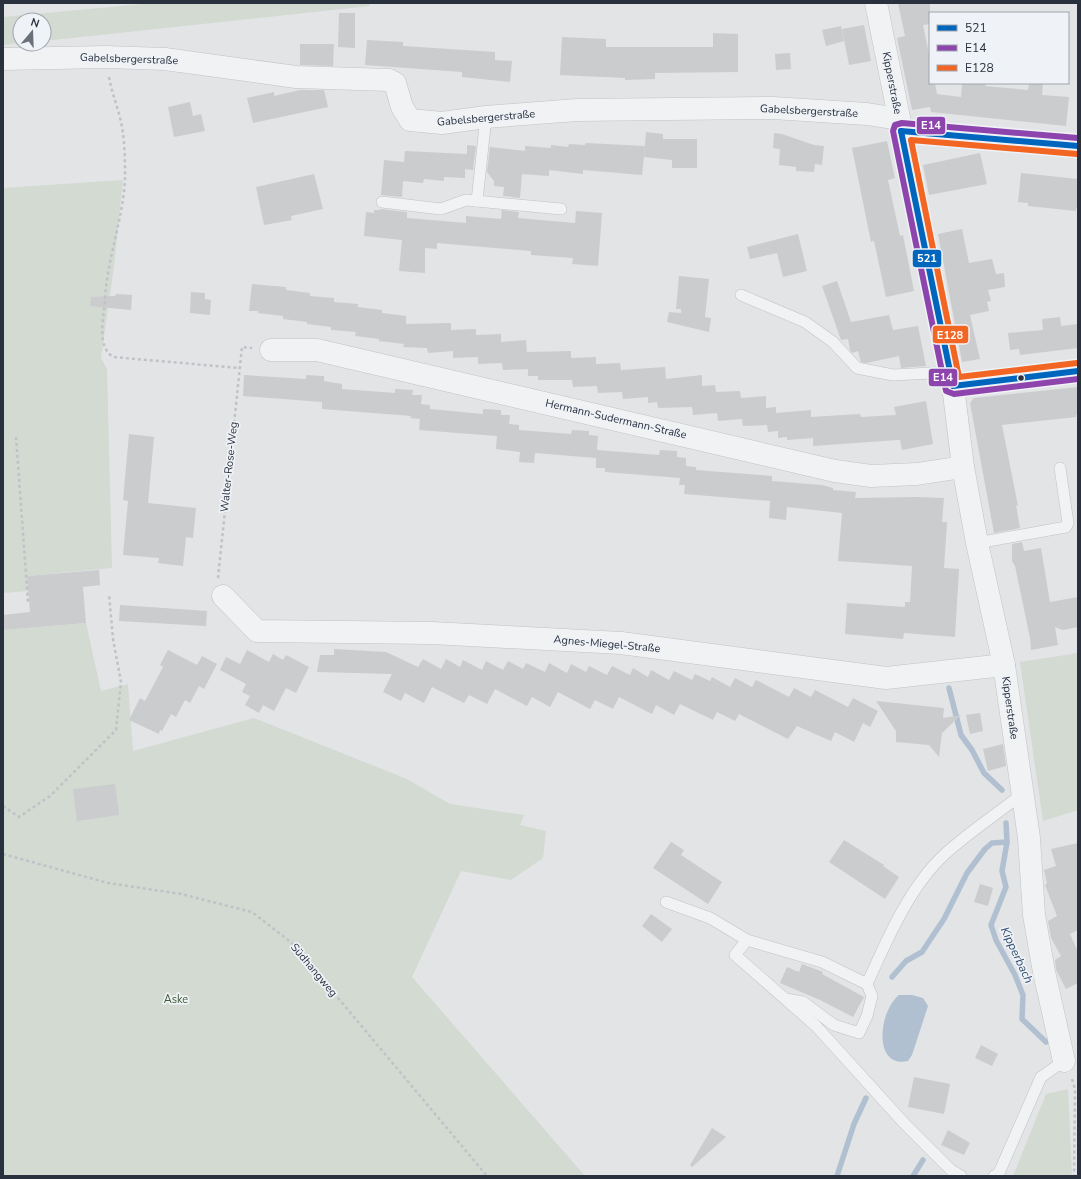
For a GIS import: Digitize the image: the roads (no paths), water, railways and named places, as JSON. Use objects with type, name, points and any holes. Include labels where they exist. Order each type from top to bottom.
[{"type":"street","name":"Kipperstraße","points":[[876,3],[951,379],[963,467],[977,543],[1004,665],[1029,838],[1034,915],[1044,972],[1064,1061]]},
{"type":"street","name":"Gabelsbergerstraße","points":[[3,59],[106,57],[165,59],[296,76],[389,80],[395,83],[402,107],[410,120],[442,123],[486,117],[577,110],[773,108],[867,114],[900,125],[1078,146]]},
{"type":"street","name":"Hermann-Sudermann-Straße","points":[[271,350],[317,350],[836,471],[871,476],[918,474],[963,467]]},
{"type":"street","points":[[951,379],[1078,371]]},
{"type":"street","name":"Agnes-Miegel-Straße","points":[[220,589],[257,631],[432,633],[621,643],[886,678],[1004,665]]},
{"type":"lane","points":[[477,201],[486,117]]},
{"type":"lane","points":[[382,202],[441,209],[466,200],[561,209]]},
{"type":"lane","points":[[741,295],[805,322],[833,342],[857,368],[893,375],[951,379]]},
{"type":"lane","points":[[977,543],[1066,527],[1068,523],[1060,468]]},
{"type":"lane","points":[[867,984],[912,893],[944,855],[1022,794]]},
{"type":"lane","points":[[666,902],[710,918],[747,940],[822,962],[867,984],[872,996],[867,1016],[859,1033],[834,1025],[803,1002],[784,999]]},
{"type":"lane","points":[[747,940],[735,955],[816,1026],[903,1122],[951,1170],[961,1176]]},
{"type":"lane","points":[[994,1176],[999,1173],[1041,1077],[1064,1061]]},
{"type":"water","points":[[899,995],[912,995],[923,998],[928,1006],[912,1055],[908,1061],[897,1061],[889,1056],[884,1048],[882,1037],[883,1025],[887,1014],[892,1003]]},
{"type":"waterway","name":"Kipperbach","points":[[949,688],[961,735],[972,750],[984,773],[1002,790]]},
{"type":"waterway","name":"Kipperbach","points":[[1006,823],[1007,842],[1002,871],[1006,887],[991,925],[996,940],[1015,975],[1023,995],[1022,1019],[1046,1042]]},
{"type":"waterway","points":[[892,977],[906,961],[922,952],[944,919],[967,873],[985,849],[992,843],[1007,842]]},
{"type":"waterway","points":[[837,1176],[854,1124],[866,1098]]},
{"type":"waterway","points":[[913,1176],[923,1160]]},
{"type":"park label","name":"Aske","points":[[176,999]]}]
